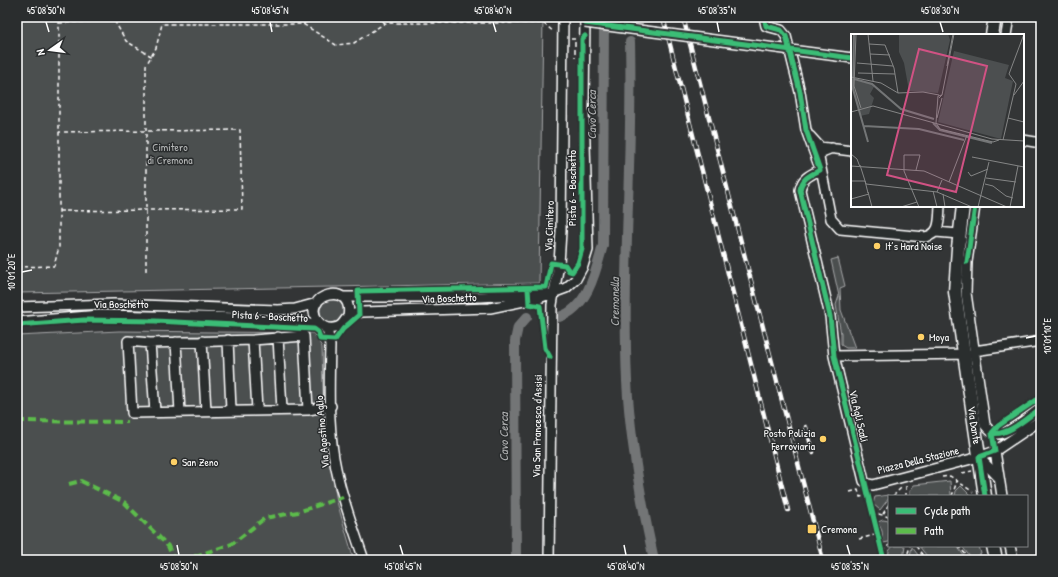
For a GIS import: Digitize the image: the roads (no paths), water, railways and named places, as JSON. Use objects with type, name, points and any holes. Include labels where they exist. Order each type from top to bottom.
[{"type":"main road","points":[[992,34],[995,17]]},
{"type":"main road","name":"Via Dante","points":[[964,207],[959,234],[955,292],[970,353],[979,457],[980,495]]},
{"type":"street","name":"Via Cimitero","points":[[554,293],[559,264],[561,231],[563,17]]},
{"type":"street","points":[[764,17],[766,26],[781,30],[786,36],[800,92],[806,130],[820,170],[832,219],[840,229],[925,237],[936,232],[959,234]]},
{"type":"street","points":[[1006,34],[1009,17]]},
{"type":"street","points":[[554,293],[566,288],[576,279],[583,266],[588,250],[584,108],[585,20],[851,58]]},
{"type":"street","points":[[803,114],[808,131],[813,140],[820,147],[851,151]]},
{"type":"street","points":[[1024,140],[1041,144]]},
{"type":"street","points":[[820,170],[820,155],[824,150],[832,148]]},
{"type":"street","name":"Via Agli Scali","points":[[820,170],[810,174],[801,182],[800,190],[830,316],[834,356],[864,481]]},
{"type":"street","points":[[936,232],[939,227],[940,207]]},
{"type":"street","name":"Via Dante","points":[[975,207],[967,262],[966,293],[970,353],[985,425],[992,433],[998,434],[1005,432],[1041,408]]},
{"type":"street","name":"Via Dante","points":[[959,234],[967,262]]},
{"type":"street","name":"Via Boschetto","points":[[17,307],[114,304],[211,306],[278,310],[295,309],[317,302],[325,295],[331,294],[342,297],[481,297],[554,293]]},
{"type":"street","name":"Via Boschetto","points":[[348,317],[363,312],[490,308],[539,298],[554,293]]},
{"type":"street","name":"Via San Francesco d'Assisi","points":[[549,560],[550,350],[554,293]]},
{"type":"street","points":[[342,297],[348,306],[348,317],[342,325]]},
{"type":"street","points":[[317,302],[315,314],[322,325]]},
{"type":"street","name":"Via Boschetto","points":[[17,322],[100,315],[244,318],[322,325],[334,328],[342,325]]},
{"type":"street","name":"Via Agostino Aglio","points":[[322,325],[328,333],[330,346],[334,458],[344,497],[364,560]]},
{"type":"street","name":"Via Agostino Aglio","points":[[330,346],[336,332],[342,325]]},
{"type":"street","points":[[308,410],[304,336],[253,340],[150,343],[128,341],[132,413],[231,410],[308,410],[331,406]]},
{"type":"street","points":[[278,337],[282,410]]},
{"type":"street","points":[[228,340],[231,410]]},
{"type":"street","points":[[253,340],[257,410]]},
{"type":"street","points":[[202,341],[206,411]]},
{"type":"street","points":[[834,356],[970,353],[1041,341]]},
{"type":"street","points":[[176,342],[180,412]]},
{"type":"street","points":[[150,343],[155,412]]},
{"type":"street","name":"Piazza Della Stazione","points":[[864,481],[868,484],[873,484],[979,457],[995,451],[1041,420]]},
{"type":"street","name":"Via Dante","points":[[995,451],[1002,495]]},
{"type":"street","points":[[979,457],[999,478]]},
{"type":"street","points":[[1010,547],[1013,560]]},
{"type":"waterway","name":"Cavo Cerca","points":[[559,317],[577,306],[584,297],[594,277],[603,245],[604,17]]},
{"type":"waterway","name":"Cremonella","points":[[630,42],[631,84],[626,296],[628,403],[637,471],[654,560]]},
{"type":"waterway","name":"Cavo Cerca","points":[[516,560],[515,341],[518,327],[527,317]]},
{"type":"railway","points":[[663,17],[788,510]]},
{"type":"railway","points":[[683,17],[823,560]]},
{"type":"railway","points":[[806,427],[813,452]]},
{"type":"place","name":"It’s Hard Noise","points":[[877,246]]},
{"type":"place","name":"Moya","points":[[921,337]]},
{"type":"place","name":"Posto Polizia Ferroviaria","points":[[823,439]]},
{"type":"place","name":"San Zeno","points":[[174,462]]},
{"type":"place","name":"Cremona","points":[[812,529]]},
{"type":"park label","name":"Cimitero di Cremona","points":[[170,153]]}]
